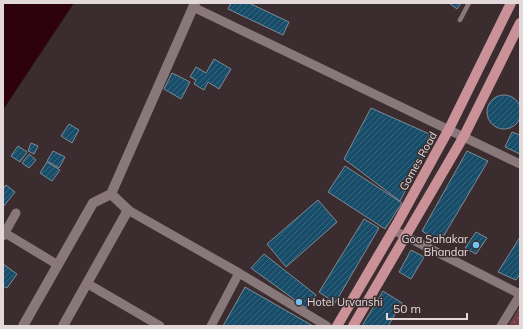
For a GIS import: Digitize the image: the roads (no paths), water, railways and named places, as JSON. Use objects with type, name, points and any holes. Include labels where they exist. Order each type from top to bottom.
[{"type":"main road","name":"Gomes Road","points":[[336,326],[393,230],[449,129],[511,3]]},
{"type":"main road","points":[[353,326],[464,136],[518,34],[520,23]]},
{"type":"street","points":[[22,326],[93,203],[111,194],[194,5],[520,164]]},
{"type":"street","points":[[111,194],[128,210],[239,273],[327,326]]},
{"type":"street","points":[[63,326],[88,284],[128,210]]},
{"type":"street","points":[[16,213],[4,235],[58,265]]},
{"type":"street","points":[[393,230],[520,295],[501,326]]},
{"type":"street","points":[[211,326],[239,273]]},
{"type":"street","points":[[88,284],[160,326]]},
{"type":"lane","points":[[460,20],[469,3]]},
{"type":"place","name":"Goa Sahakar Bhandar","points":[[476,245]]},
{"type":"place","name":"Hotel Urvanshi","points":[[299,302]]}]
